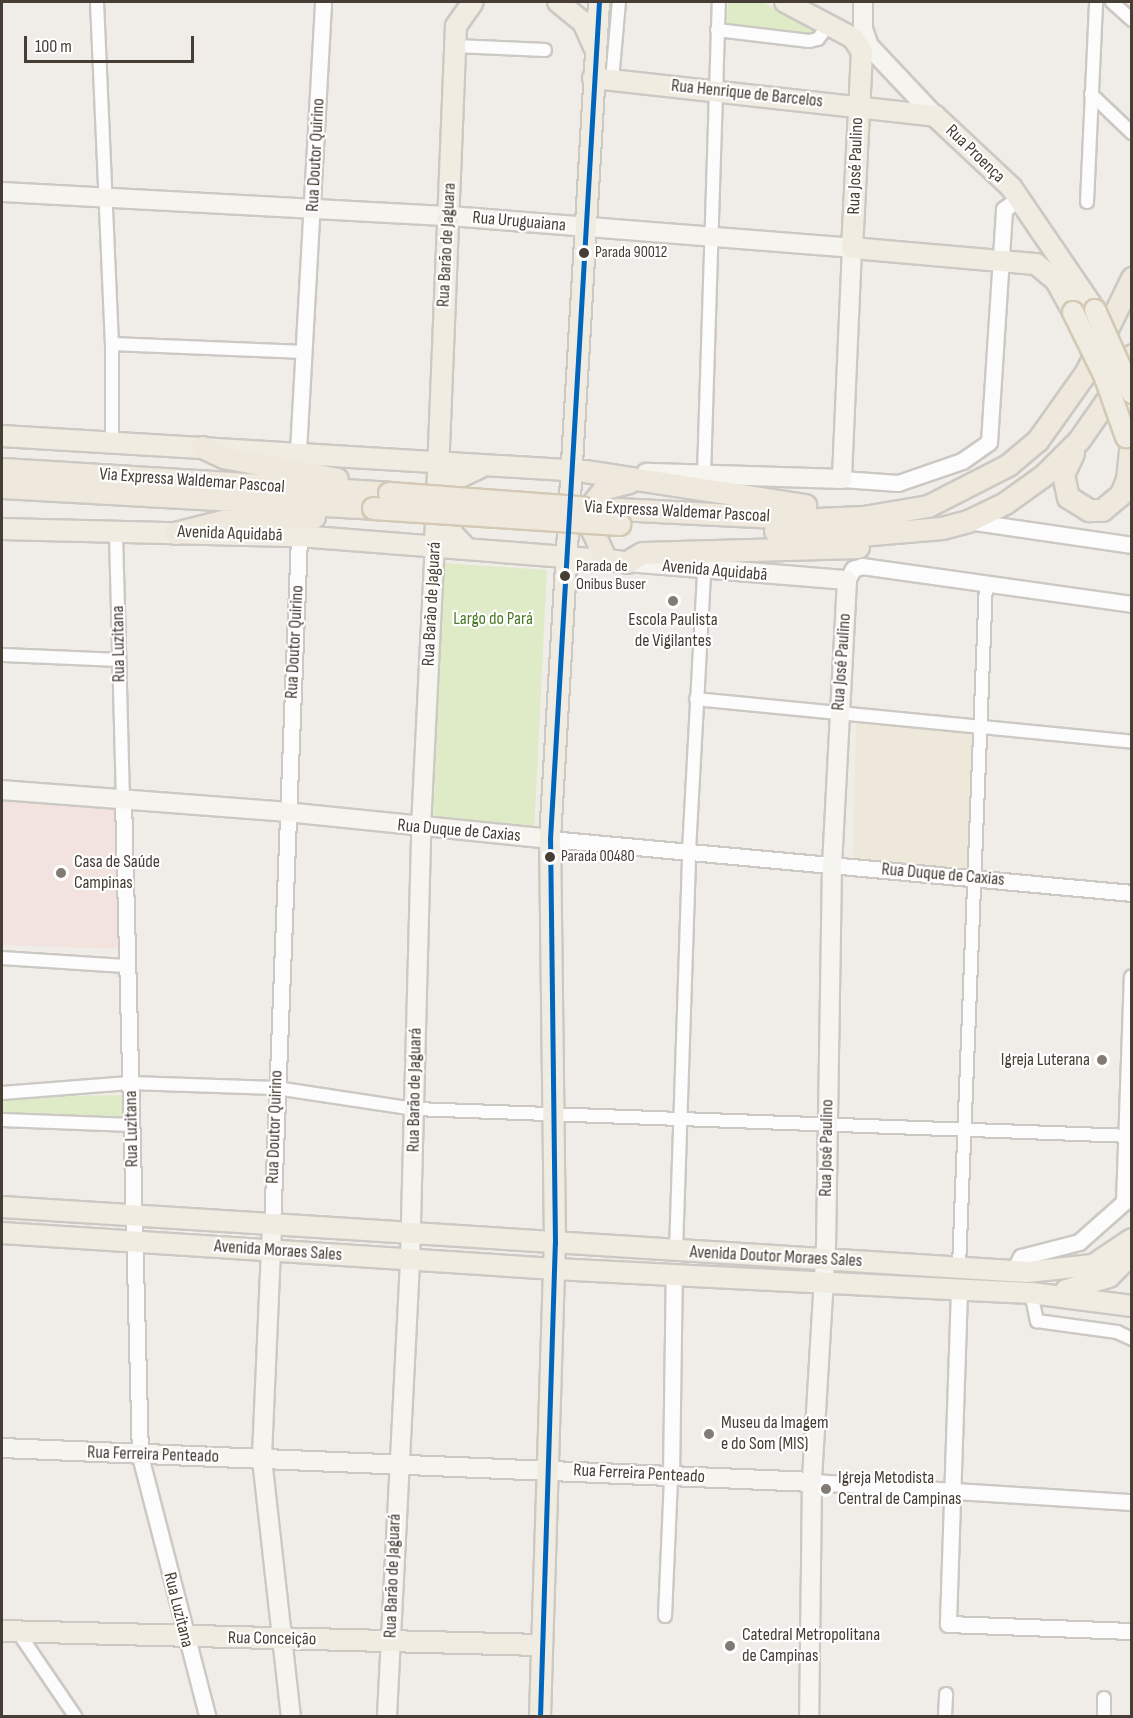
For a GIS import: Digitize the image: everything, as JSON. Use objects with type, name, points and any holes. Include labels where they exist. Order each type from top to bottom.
[{"type":"highway","name":"Via Expressa Waldemar Pascoal","points":[[618,516],[817,519],[863,517],[928,506],[1008,465],[1037,441],[1086,372],[1131,278]]},
{"type":"highway","name":"Via Expressa Waldemar Pascoal","points":[[2,470],[374,500],[860,535],[942,528],[968,521],[1005,503],[1044,475],[1079,440],[1118,384],[1131,355]]},
{"type":"highway","points":[[1079,440],[1063,474],[1063,487],[1077,506],[1089,510],[1107,507],[1121,494],[1127,480],[1129,447]]},
{"type":"highway","points":[[175,533],[222,521],[334,516],[374,500],[363,484],[223,457],[201,447]]},
{"type":"highway","points":[[578,471],[804,505],[867,509],[928,506]]},
{"type":"highway","points":[[606,560],[591,528],[591,506],[605,488],[641,481]]},
{"type":"highway","name":"Via Expressa Waldemar Pascoal","points":[[2,487],[374,500]]},
{"type":"highway","points":[[627,562],[642,553],[887,546],[942,528]]},
{"type":"main road","points":[[456,36],[472,2]]},
{"type":"main road","points":[[540,1716],[555,1269],[556,1113],[550,839],[565,556],[567,530],[578,471],[584,227],[603,79],[595,50],[583,22],[558,2]]},
{"type":"main road","points":[[595,50],[599,2]]},
{"type":"main road","points":[[785,2],[859,45],[862,62],[858,105]]},
{"type":"main road","name":"Rua Proença","points":[[863,2],[863,29],[869,46],[935,116],[1019,199],[1095,309],[1131,393]]},
{"type":"main road","name":"Rua Barão de Jaguara","points":[[438,464],[456,36]]},
{"type":"main road","name":"Rua Henrique de Barcelos","points":[[603,79],[858,105],[935,116]]},
{"type":"main road","name":"Rua José Paulino","points":[[842,478],[858,105]]},
{"type":"main road","name":"Rua Uruguaiana","points":[[2,192],[449,216],[1036,264]]},
{"type":"main road","points":[[1046,235],[1045,254],[1036,264],[1056,281],[1073,312],[1104,375],[1129,447]]},
{"type":"main road","points":[[2,436],[298,451],[483,467],[842,478]]},
{"type":"main road","name":"Rua Barão de Jaguará","points":[[387,1716],[397,1465],[410,1260],[421,828],[438,464]]},
{"type":"main road","points":[[466,548],[446,517],[450,487],[456,479],[483,467]]},
{"type":"main road","name":"Avenida Aquidabã","points":[[2,529],[116,534],[299,536],[565,556],[704,571],[847,580]]},
{"type":"main road","points":[[527,553],[567,530]]},
{"type":"main road","name":"Rua José Paulino","points":[[809,1716],[812,1482],[825,1260],[832,865],[847,580]]},
{"type":"main road","name":"Rua Duque de Caxias","points":[[2,790],[123,798],[550,839]]},
{"type":"main road","name":"Avenida Moraes Sales","points":[[2,1207],[411,1235]]},
{"type":"main road","name":"Rua Doutor Quirino","points":[[272,1227],[262,1459],[291,1716]]},
{"type":"main road","name":"Avenida Moraes Sales","points":[[2,1233],[555,1269]]},
{"type":"main road","name":"Avenida Doutor Moraes Sales","points":[[411,1235],[1013,1272],[1066,1270],[1093,1265],[1131,1239]]},
{"type":"main road","points":[[1031,1293],[1092,1285],[1118,1271],[1131,1254]]},
{"type":"main road","name":"Avenida Doutor Moraes Sales","points":[[555,1269],[1031,1293],[1131,1306]]},
{"type":"main road","name":"Rua Ferreira Penteado","points":[[2,1448],[140,1456],[812,1482]]},
{"type":"main road","name":"Rua Conceição","points":[[10,1632],[542,1645]]},
{"type":"street","points":[[97,2],[112,344],[112,441]]},
{"type":"street","name":"Rua Doutor Quirino","points":[[298,451],[323,2]]},
{"type":"street","points":[[458,2],[456,36],[545,50]]},
{"type":"street","points":[[603,79],[619,2]]},
{"type":"street","points":[[704,474],[719,2]]},
{"type":"street","points":[[1087,202],[1096,2]]},
{"type":"street","points":[[1112,2],[1131,20]]},
{"type":"street","points":[[717,30],[809,41],[818,39],[828,25]]},
{"type":"street","points":[[1091,94],[1131,133]]},
{"type":"street","points":[[842,478],[898,483],[962,461],[989,442],[1004,207],[1019,199]]},
{"type":"street","points":[[112,344],[305,352]]},
{"type":"street","points":[[968,521],[1131,545]]},
{"type":"street","name":"Rua Luzitana","points":[[116,534],[140,1456],[207,1716]]},
{"type":"street","name":"Rua Doutor Quirino","points":[[272,1227],[299,536]]},
{"type":"street","points":[[847,580],[855,568],[862,566],[1131,604]]},
{"type":"street","points":[[676,1251],[689,851],[704,571]]},
{"type":"street","points":[[959,1267],[986,583]]},
{"type":"street","points":[[2,655],[119,660]]},
{"type":"street","points":[[696,699],[980,724],[1131,742]]},
{"type":"street","name":"Rua Duque de Caxias","points":[[550,839],[1131,893]]},
{"type":"street","points":[[2,958],[127,966]]},
{"type":"street","points":[[1013,1272],[1021,1257],[1079,1242],[1128,1198],[1131,977]]},
{"type":"street","points":[[2,1094],[130,1083],[276,1088],[415,1109],[1128,1136]]},
{"type":"street","points":[[2,1120],[132,1125]]},
{"type":"street","points":[[665,1616],[671,1477],[674,1274]]},
{"type":"street","points":[[959,1290],[948,1624],[1131,1630]]},
{"type":"street","points":[[1031,1293],[1037,1321],[1117,1332],[1131,1339]]},
{"type":"street","name":"Rua Ferreira Penteado","points":[[812,1482],[1131,1502]]},
{"type":"street","points":[[10,1632],[75,1716]]},
{"type":"street","points":[[945,1716],[946,1694]]},
{"type":"street","points":[[1104,1698],[1104,1716]]},
{"type":"shaded area","points":[[856,721],[978,733],[972,875],[853,862]]},
{"type":"shaded area","name":"Casa de Saúde Campinas","points":[[2,793],[120,801],[120,949],[2,945]]},
{"type":"green space","points":[[728,2],[762,2],[815,30],[815,38],[727,28]]},
{"type":"green space","name":"Largo do Pará","points":[[444,563],[547,570],[534,832],[433,821]]},
{"type":"green space","points":[[123,1095],[124,1117],[2,1114],[2,1097]]},
{"type":"transit line","points":[[540,1716],[555,1243],[550,839],[599,2]]},
{"type":"place","name":"Parada 90012","points":[[584,253]]},
{"type":"place","name":"Parada de Onibus Buser","points":[[565,576]]},
{"type":"place","name":"Escola Paulista de Vigilantes","points":[[673,601]]},
{"type":"place","name":"Parada 00480","points":[[550,857]]},
{"type":"place","name":"Casa de Saúde Campinas","points":[[61,873]]},
{"type":"place","name":"Igreja Luterana","points":[[1102,1060]]},
{"type":"place","name":"Museu da Imagem e do Som (MIS)","points":[[709,1434]]},
{"type":"place","name":"Igreja Metodista Central de Campinas","points":[[826,1489]]},
{"type":"place","name":"Catedral Metropolitana de Campinas","points":[[730,1646]]}]
